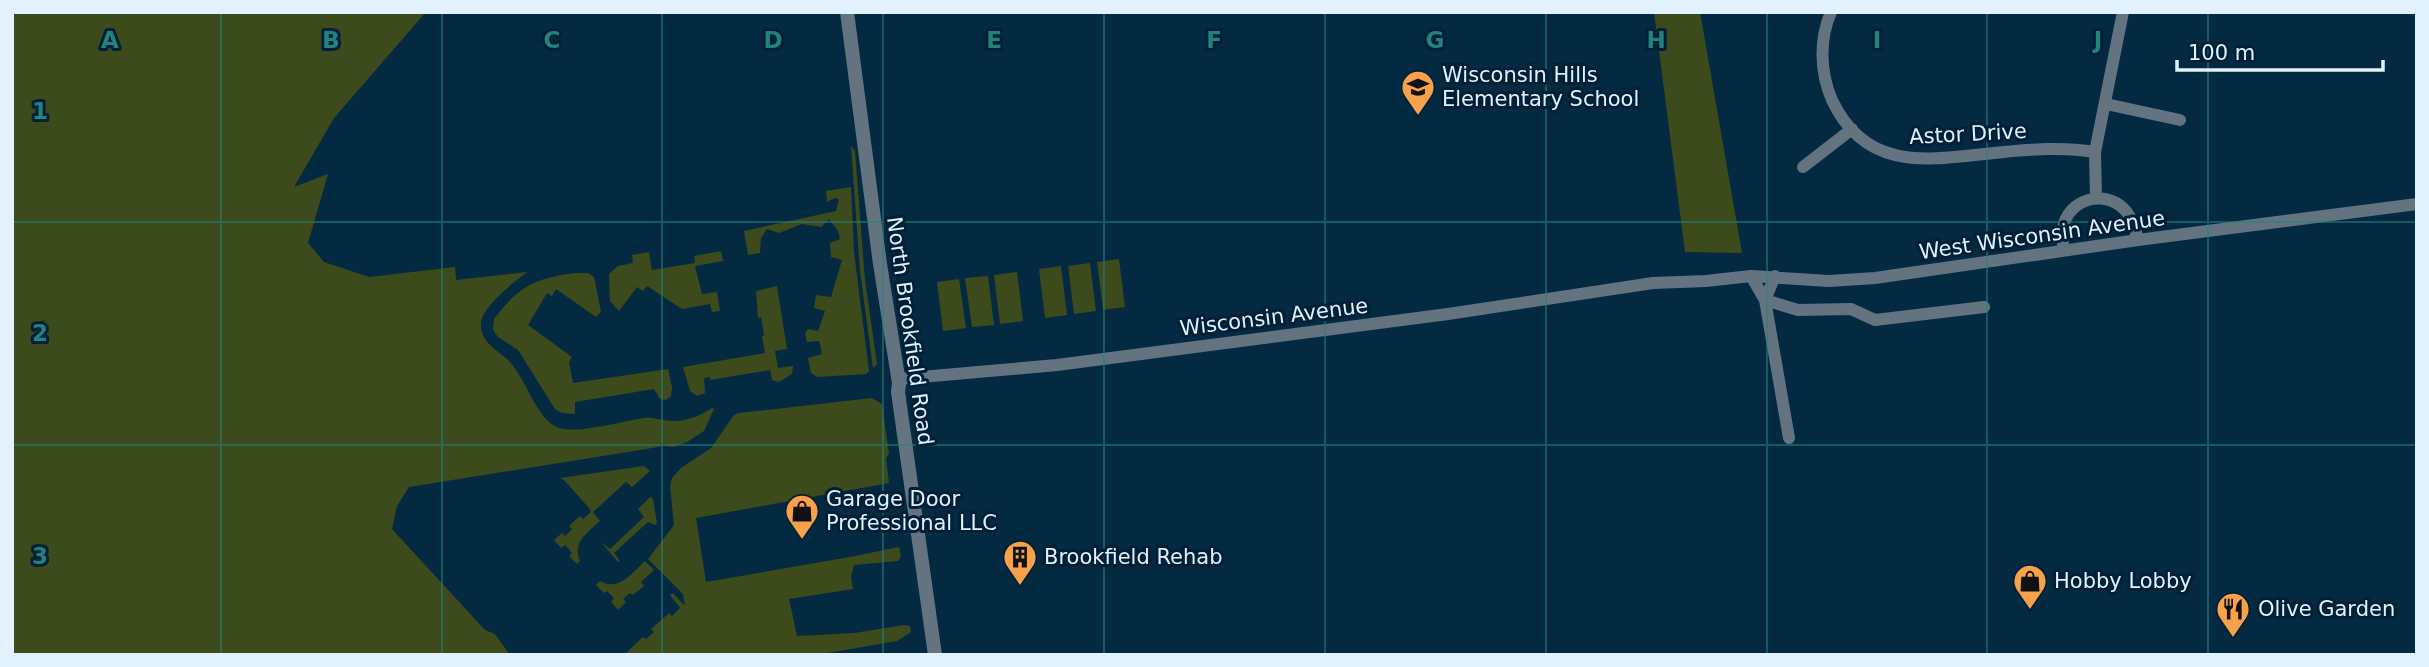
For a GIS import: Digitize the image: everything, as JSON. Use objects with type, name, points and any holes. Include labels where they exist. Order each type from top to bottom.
[{"type":"street","name":"North Brookfield Road","points":[[847,12],[881,277],[898,379],[935,655]]},
{"type":"street","points":[[2096,198],[2095,152],[2123,12]]},
{"type":"street","points":[[1803,167],[1852,129],[1837,109],[1824,75],[1822,52],[1829,13]]},
{"type":"street","points":[[2106,104],[2180,120]]},
{"type":"street","name":"Astor Drive","points":[[1852,129],[1881,151],[1908,159],[2054,148],[2095,152]]},
{"type":"street","points":[[2063,251],[2063,227],[2067,218],[2083,201],[2096,198],[2109,199],[2127,212],[2138,240]]},
{"type":"street","name":"West Wisconsin Avenue","points":[[1671,281],[1706,281],[1751,276],[1829,281],[1875,278],[2417,204]]},
{"type":"street","points":[[1751,276],[1765,300],[1789,438]]},
{"type":"street","points":[[1765,300],[1775,276]]},
{"type":"street","name":"Wisconsin Avenue","points":[[898,379],[1070,363],[1448,314],[1671,281]]},
{"type":"street","points":[[1765,300],[1798,310],[1851,309],[1875,320],[1984,307]]},
{"type":"green space","points":[[12,12],[426,12],[334,118],[294,187],[328,174],[308,243],[324,262],[369,277],[455,267],[456,280],[527,272],[499,295],[487,310],[481,330],[490,344],[514,367],[544,416],[559,428],[589,428],[644,418],[677,421],[714,409],[704,431],[674,447],[664,446],[409,487],[397,506],[392,529],[485,630],[495,634],[510,655],[12,655]]},
{"type":"green space","points":[[1654,12],[1700,12],[1742,253],[1685,252]]},
{"type":"green space","points":[[851,146],[855,151],[865,280],[877,364],[873,368],[860,271]]},
{"type":"green space","points":[[851,187],[854,252],[869,371],[866,374],[817,377],[811,373],[808,358],[822,354],[819,341],[807,342],[805,333],[808,329],[818,331],[825,311],[814,308],[816,295],[831,297],[842,260],[831,257],[830,243],[840,239],[838,231],[829,219],[821,227],[802,224],[779,233],[767,229],[761,238],[760,253],[748,255],[744,231],[836,211],[839,199],[827,202],[826,191]]},
{"type":"green space","points":[[721,251],[723,261],[695,266],[702,294],[717,292],[720,311],[712,312],[710,304],[682,309],[647,286],[643,291],[637,287],[619,311],[610,301],[609,274],[618,266],[633,263],[632,255],[649,252],[652,270],[695,263],[694,256]]},
{"type":"green space","points":[[1119,259],[1125,307],[1103,310],[1097,262]]},
{"type":"green space","points":[[1090,263],[1096,311],[1074,314],[1068,266]]},
{"type":"green space","points":[[1061,266],[1067,315],[1045,318],[1039,269]]},
{"type":"green space","points":[[1017,272],[1023,321],[1000,324],[994,275]]},
{"type":"green space","points":[[574,273],[588,273],[594,277],[601,312],[596,317],[556,289],[552,296],[547,293],[528,325],[572,357],[569,362],[573,383],[668,369],[672,388],[671,396],[666,400],[660,399],[654,389],[575,402],[575,414],[562,413],[555,409],[518,350],[498,337],[493,330],[494,319],[511,299],[538,281]]},
{"type":"green space","points":[[988,276],[994,325],[972,327],[965,278]]},
{"type":"green space","points":[[959,279],[966,328],[943,331],[937,282]]},
{"type":"green space","points":[[777,286],[787,349],[775,351],[778,368],[793,366],[792,374],[779,382],[772,380],[770,370],[710,380],[710,377],[704,378],[705,393],[697,396],[690,391],[683,367],[765,353],[756,291]]},
{"type":"green space","points":[[872,398],[882,404],[889,454],[886,458],[889,483],[696,518],[706,582],[899,547],[901,557],[898,561],[854,565],[851,577],[853,589],[789,599],[797,636],[854,633],[904,625],[910,626],[911,632],[897,641],[816,655],[624,655],[643,637],[646,639],[654,632],[651,629],[669,613],[672,616],[680,608],[670,595],[673,593],[685,606],[683,594],[648,559],[674,525],[670,486],[672,478],[681,468],[711,448],[734,415],[739,413]]},
{"type":"green space","points":[[644,466],[650,471],[632,487],[626,482],[593,512],[600,521],[579,543],[580,561],[577,564],[569,556],[572,553],[565,545],[561,548],[554,540],[562,533],[565,536],[572,529],[569,526],[580,516],[583,519],[591,512],[560,478]]},
{"type":"green space","points":[[650,497],[653,499],[657,523],[655,525],[648,522],[614,553],[620,561],[618,562],[601,542],[610,549],[644,517],[638,509]]},
{"type":"green space","points":[[645,561],[654,570],[641,582],[644,586],[623,599],[626,602],[618,610],[611,602],[614,598],[596,585],[600,581],[607,584],[619,583]]},
{"type":"place","name":"Wisconsin Hills Elementary School","points":[[1418,117]]},
{"type":"place","name":"Garage Door Professional LLC","points":[[802,541]]},
{"type":"place","name":"Brookfield Rehab","points":[[1020,587]]},
{"type":"place","name":"Hobby Lobby","points":[[2030,611]]},
{"type":"place","name":"Olive Garden","points":[[2233,639]]}]
